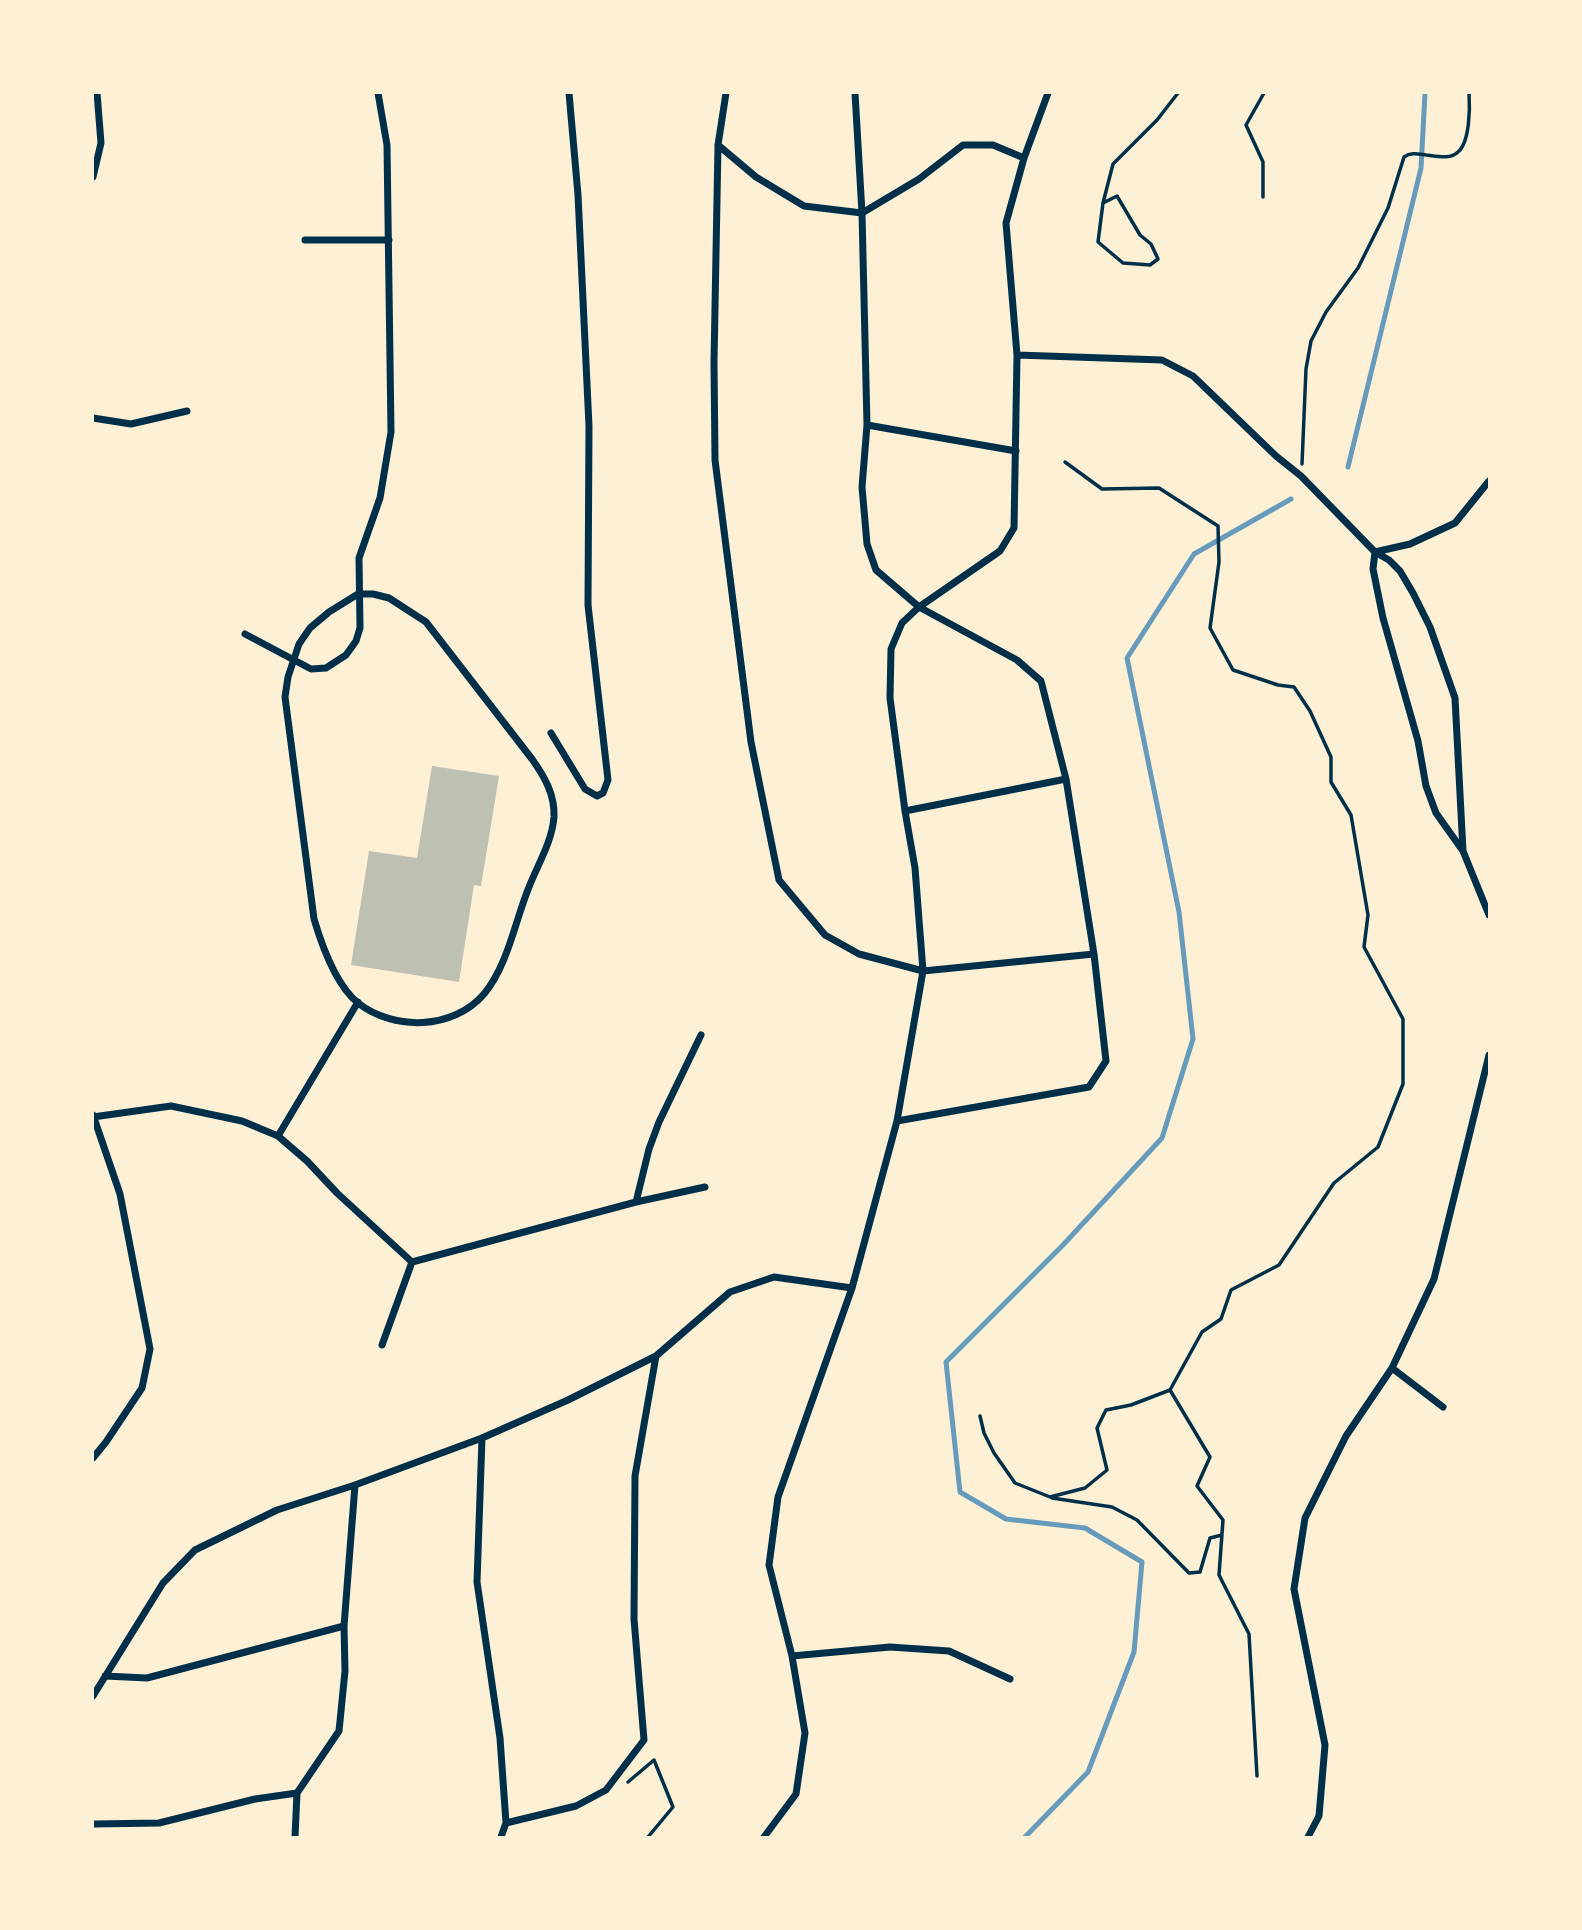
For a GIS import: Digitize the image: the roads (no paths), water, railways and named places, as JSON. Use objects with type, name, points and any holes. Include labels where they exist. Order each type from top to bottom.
[{"type":"street","points":[[93,177],[101,143],[97,93]]},
{"type":"street","points":[[245,634],[311,669],[326,668],[346,655],[356,641],[360,628],[359,558],[380,498],[391,432],[387,145],[378,93]]},
{"type":"street","points":[[551,733],[585,789],[597,796],[603,793],[608,780],[588,606],[589,426],[578,195],[569,93]]},
{"type":"street","points":[[726,93],[718,145],[715,460],[751,742],[779,880],[825,935],[859,954],[923,971],[1094,954]]},
{"type":"street","points":[[855,93],[862,212],[867,425],[862,486],[867,544],[876,570],[919,607],[1017,660],[1041,681],[1066,779],[1094,954],[1106,1061],[1089,1087],[897,1121]]},
{"type":"street","points":[[764,1837],[796,1794],[805,1733],[792,1656],[769,1565],[778,1497],[852,1288],[897,1121],[923,971],[915,868],[890,698],[891,649],[902,623],[919,607],[1000,551],[1014,528],[1017,355],[1006,223],[1024,158],[1048,93]]},
{"type":"street","points":[[718,145],[756,177],[804,206],[862,212],[919,179],[963,145],[993,145],[1024,158]]},
{"type":"street","points":[[305,240],[389,240]]},
{"type":"street","points":[[1017,355],[1162,360],[1193,376],[1276,456],[1301,476],[1374,552],[1389,560],[1400,571],[1430,627],[1455,698],[1463,851]]},
{"type":"street","points":[[93,418],[131,424],[187,411]]},
{"type":"street","points":[[867,425],[1016,451]]},
{"type":"street","points":[[1374,552],[1410,544],[1455,523],[1489,481]]},
{"type":"street","points":[[1374,552],[1373,569],[1383,618],[1418,741],[1426,786],[1436,813],[1463,851],[1489,915]]},
{"type":"street","points":[[358,594],[389,598],[426,622],[544,775],[552,794],[554,815],[550,839],[529,887],[498,973],[483,995],[465,1008],[439,1020],[410,1024],[388,1018],[358,1002],[336,973],[322,948],[314,919],[285,697],[288,677],[299,644],[310,628],[329,611],[358,594]]},
{"type":"street","points":[[905,811],[1066,779]]},
{"type":"street","points":[[278,1136],[358,1002]]},
{"type":"street","points":[[636,1202],[649,1149],[659,1122],[701,1035]]},
{"type":"street","points":[[1308,1837],[1319,1816],[1325,1745],[1294,1589],[1305,1518],[1346,1436],[1392,1368],[1434,1279],[1489,1055]]},
{"type":"street","points":[[93,1458],[142,1388],[150,1349],[120,1194],[93,1116],[171,1107],[242,1121],[278,1136],[412,1262]]},
{"type":"street","points":[[412,1262],[636,1202],[705,1187]]},
{"type":"street","points":[[382,1345],[412,1262]]},
{"type":"street","points":[[93,1696],[163,1583],[195,1550],[277,1510],[355,1485],[482,1438],[568,1400],[656,1356],[730,1292],[774,1277],[852,1288]]},
{"type":"street","points":[[506,1823],[576,1806],[606,1790],[644,1740],[634,1619],[635,1476],[656,1356]]},
{"type":"street","points":[[1392,1368],[1443,1406]]},
{"type":"street","points":[[482,1438],[477,1582],[500,1738],[506,1823],[502,1837]]},
{"type":"street","points":[[295,1837],[297,1793],[338,1731],[345,1671],[344,1626],[355,1485]]},
{"type":"street","points":[[105,1676],[147,1678],[344,1626]]},
{"type":"street","points":[[792,1656],[890,1647],[949,1651],[1010,1679]]},
{"type":"street","points":[[93,1824],[159,1823],[255,1799],[297,1793]]},
{"type":"waterway","points":[[1348,467],[1421,168],[1425,93]]},
{"type":"waterway","points":[[1025,1837],[1088,1772],[1134,1652],[1142,1562],[1085,1528],[1006,1519],[960,1492],[946,1362],[1063,1245],[1162,1138],[1193,1039],[1179,912],[1127,658],[1194,554],[1291,499]]}]
